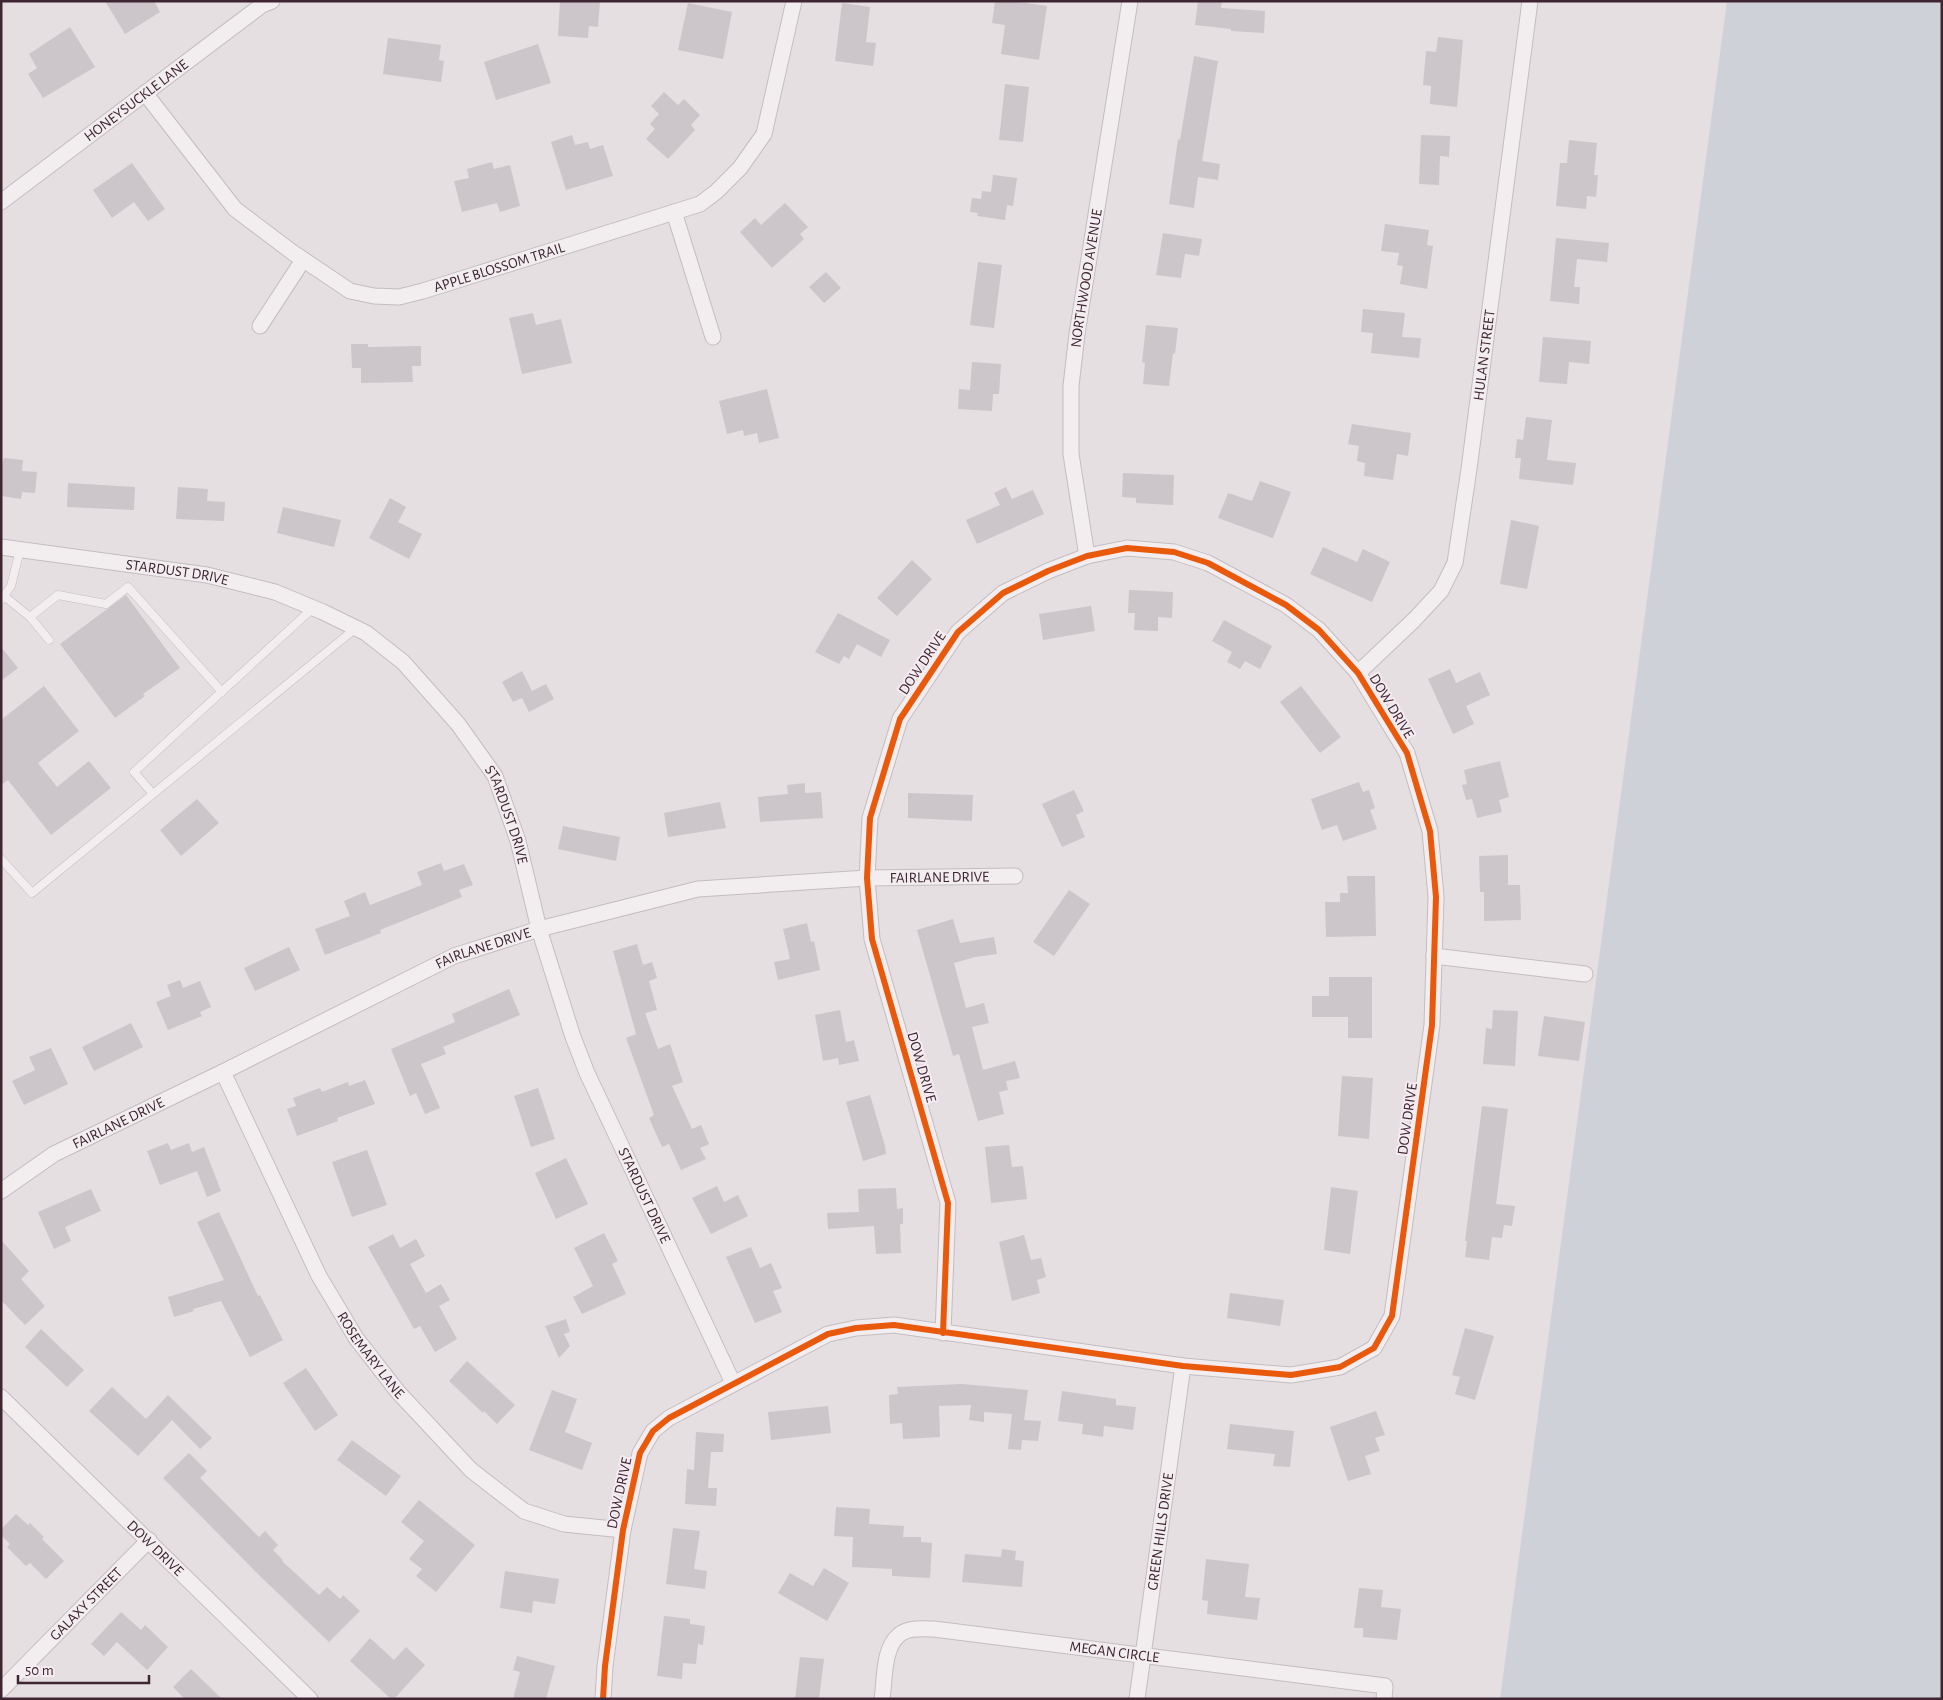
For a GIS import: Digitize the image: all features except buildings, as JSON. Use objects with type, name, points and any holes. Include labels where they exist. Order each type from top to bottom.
[{"type":"street","name":"HONEYSUCKLE LANE","points":[[1,202],[262,5],[272,1]]},
{"type":"street","name":"APPLE BLOSSOM TRAIL","points":[[145,93],[235,209],[303,260],[350,291],[374,296],[399,297],[423,292],[700,204],[716,192],[740,168],[764,134],[794,1]]},
{"type":"street","name":"NORTHWOOD AVENUE","points":[[1087,556],[1071,454],[1071,386],[1076,334],[1130,1]]},
{"type":"street","name":"HULAN STREET","points":[[1358,673],[1414,620],[1441,590],[1455,563],[1530,1]]},
{"type":"street","points":[[674,212],[712,337]]},
{"type":"street","points":[[260,326],[303,260]]},
{"type":"street","name":"STARDUST DRIVE","points":[[1,547],[207,575],[275,592],[366,633],[404,662],[458,724],[495,776],[518,841],[540,929],[586,1073],[733,1384]]},
{"type":"street","name":"DOW DRIVE","points":[[603,1699],[605,1666],[623,1530],[640,1453],[653,1431],[668,1418],[828,1334],[856,1328],[894,1325],[943,1333],[1183,1366],[1291,1375],[1340,1367],[1374,1348],[1392,1316],[1432,1025],[1436,896],[1430,831],[1407,753],[1358,673],[1319,630],[1286,605],[1208,563],[1174,552],[1127,548],[1087,556],[1048,571],[1003,592],[958,632],[900,719],[870,818],[867,878],[872,939],[948,1203],[943,1333]]},
{"type":"street","name":"FAIRLANE DRIVE","points":[[1,1190],[54,1154],[454,956],[540,929],[698,889],[867,878],[1015,876]]},
{"type":"street","points":[[1434,956],[1585,974]]},
{"type":"street","name":"ROSEMARY LANE","points":[[223,1072],[319,1276],[356,1338],[398,1392],[471,1470],[524,1511],[564,1524],[623,1530]]},
{"type":"street","name":"GREEN HILLS DRIVE","points":[[1137,1699],[1183,1366]]},
{"type":"street","name":"DOW DRIVE","points":[[1,1397],[310,1699]]},
{"type":"street","name":"GALAXY STREET","points":[[1,1690],[149,1540]]},
{"type":"street","name":"MEGAN CIRCLE","points":[[882,1699],[889,1649],[899,1634],[912,1629],[934,1629],[1385,1686],[1384,1699]]},
{"type":"lane","points":[[20,550],[11,586],[3,598],[30,617],[49,640]]},
{"type":"lane","points":[[30,617],[58,596],[106,604],[128,587],[222,692]]},
{"type":"lane","points":[[153,794],[134,772],[313,608]]},
{"type":"lane","points":[[1,859],[32,893],[356,628]]},
{"type":"shaded area","points":[[1727,1],[1942,1],[1942,1699],[1500,1699]]},
{"type":"cycle path","points":[[603,1699],[605,1666],[623,1530],[640,1453],[653,1431],[669,1418],[828,1334],[856,1328],[894,1325],[1183,1366],[1291,1375],[1340,1367],[1374,1348],[1392,1316],[1432,1025],[1436,897],[1430,831],[1407,753],[1358,673],[1319,630],[1286,605],[1208,563],[1174,552],[1127,548],[1087,556],[1048,571],[1003,593],[958,632],[900,719],[870,818],[867,878],[872,939],[948,1203],[943,1333]]}]
